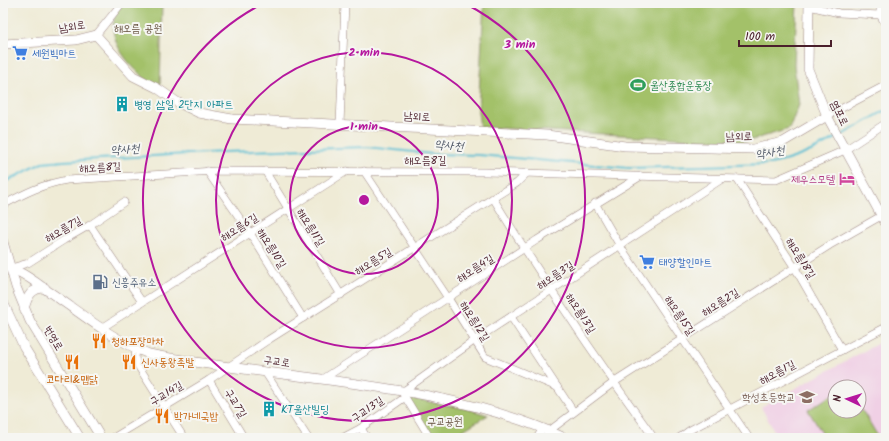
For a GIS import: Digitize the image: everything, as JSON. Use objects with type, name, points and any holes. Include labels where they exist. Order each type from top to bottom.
[{"type":"main road","name":"염포로","points":[[809,5],[808,69],[827,116],[886,224]]},
{"type":"main road","name":"남외로","points":[[3,44],[76,40],[96,35],[133,76],[157,88],[177,102],[199,113],[232,119],[547,135],[625,146],[753,149],[783,142],[827,116]]},
{"type":"main road","name":"번영로","points":[[3,242],[7,267],[24,308],[39,337],[101,438]]},
{"type":"main road","name":"구교로","points":[[7,267],[44,288],[102,328],[136,349],[149,354],[230,367],[323,379],[403,395],[474,406],[546,429],[565,438]]},
{"type":"main road","points":[[24,308],[31,292],[44,288]]},
{"type":"main road","points":[[3,302],[24,347],[80,438]]},
{"type":"street","points":[[96,35],[122,3]]},
{"type":"street","points":[[340,124],[345,3]]},
{"type":"street","points":[[880,3],[880,16],[886,25]]},
{"type":"street","points":[[809,5],[839,12],[880,16]]},
{"type":"street","points":[[827,116],[886,85]]},
{"type":"street","name":"해오름8길","points":[[3,205],[30,190],[47,183],[67,180],[207,171],[527,173],[776,180],[846,150],[886,122]]},
{"type":"street","name":"해오름10길","points":[[207,171],[250,233],[304,318]]},
{"type":"street","name":"해오름11길","points":[[265,171],[287,210],[341,295]]},
{"type":"street","name":"해오름6길","points":[[102,328],[348,171]]},
{"type":"street","name":"해오름12길","points":[[364,171],[448,298],[484,357],[557,387]]},
{"type":"street","name":"해오름5길","points":[[230,367],[304,318],[517,183],[527,173]]},
{"type":"street","name":"해오름4길","points":[[323,379],[595,203],[641,176]]},
{"type":"street","name":"해오름3길","points":[[403,395],[475,341],[722,178]]},
{"type":"street","name":"해오름18길","points":[[737,179],[795,268],[842,350]]},
{"type":"street","name":"해오름13길","points":[[493,198],[524,249],[613,382],[654,438]]},
{"type":"street","name":"해오름7길","points":[[7,267],[28,263],[124,202]]},
{"type":"street","name":"해오름15길","points":[[595,203],[620,246],[749,438]]},
{"type":"street","name":"해오름2길","points":[[546,429],[613,382],[881,216]]},
{"type":"street","points":[[90,225],[142,302]]},
{"type":"street","points":[[511,317],[573,411]]},
{"type":"street","name":"해오름1길","points":[[679,438],[730,409],[886,327]]},
{"type":"street","points":[[136,349],[135,358],[137,364],[184,438]]},
{"type":"street","name":"구교14길","points":[[113,438],[230,367]]},
{"type":"street","points":[[265,372],[308,438]]},
{"type":"street","name":"구교7길","points":[[209,380],[244,438]]},
{"type":"street","points":[[403,395],[430,438]]},
{"type":"street","name":"구교13길","points":[[342,438],[361,428],[403,395]]},
{"type":"street","points":[[361,428],[368,438]]},
{"type":"street","points":[[538,438],[546,429]]},
{"type":"shaded area","name":"학성초등학교","points":[[886,339],[886,438],[778,438],[761,407]]},
{"type":"green space","name":"해오름 공원","points":[[122,3],[162,3],[160,90],[129,63],[115,40],[113,28],[115,15]]},
{"type":"green space","name":"울산종합운동장","points":[[484,3],[797,3],[794,65],[799,105],[789,129],[745,142],[480,127],[478,112]]},
{"type":"green space","name":"구교공원","points":[[406,397],[467,409],[488,415],[450,438],[434,438]]},
{"type":"green space","points":[[827,398],[827,419],[867,418],[879,438],[825,438],[808,410]]},
{"type":"waterway","name":"약사천","points":[[842,135],[886,110]]},
{"type":"waterway","name":"약사천","points":[[3,183],[42,163],[224,152],[367,147],[432,154],[479,155],[629,168],[770,164],[796,157],[836,138]]},
{"type":"place","name":"세원빅마트","points":[[20,53]]},
{"type":"place","name":"울산종합운동장","points":[[638,85]]},
{"type":"place","name":"병영 삼일 2단지 아파트","points":[[122,104]]},
{"type":"place","name":"제우스모텔","points":[[847,179]]},
{"type":"place","name":"태양할인마트","points":[[647,262]]},
{"type":"place","name":"신흥주유소","points":[[100,282]]},
{"type":"place","name":"청하포장마차","points":[[99,341]]},
{"type":"place","name":"코다리&맵닭","points":[[72,362]]},
{"type":"place","name":"신사동왕족발","points":[[129,362]]},
{"type":"place","name":"학성초등학교","points":[[807,397]]},
{"type":"place","name":"KT울산빌딩","points":[[269,409]]},
{"type":"place","name":"박가네국밥","points":[[162,416]]}]
